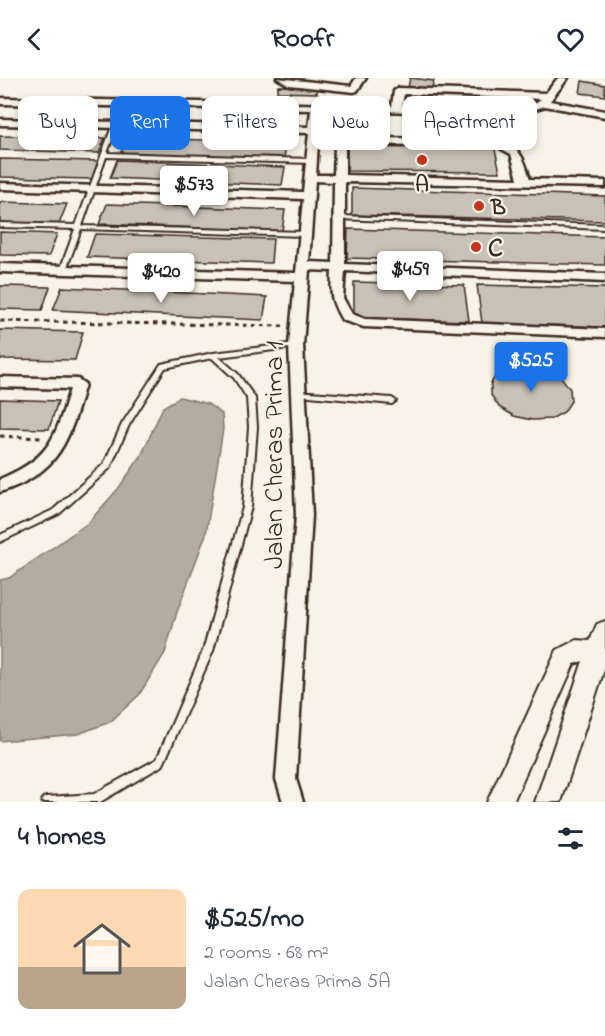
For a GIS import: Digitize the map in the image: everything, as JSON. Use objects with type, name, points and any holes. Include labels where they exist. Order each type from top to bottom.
[{"type":"street","points":[[282,78],[289,82],[354,89],[361,78]]},
{"type":"street","points":[[390,102],[520,111],[537,108],[563,78]]},
{"type":"street","name":"Jalan Cheras Prima 1","points":[[327,96],[330,88]]},
{"type":"street","points":[[398,102],[399,91],[406,91],[547,97],[605,105]]},
{"type":"street","points":[[547,97],[605,114]]},
{"type":"street","points":[[0,100],[311,106]]},
{"type":"street","points":[[0,122],[110,126]]},
{"type":"street","points":[[190,129],[311,135]]},
{"type":"street","points":[[390,142],[506,145],[517,152],[525,183]]},
{"type":"street","name":"Jalan Cheras Prima 1","points":[[293,802],[286,779],[304,515],[296,345],[312,150]]},
{"type":"street","points":[[340,150],[337,298],[347,317],[364,323],[605,333]]},
{"type":"street","points":[[310,178],[605,184]]},
{"type":"street","points":[[0,186],[308,196]]},
{"type":"street","points":[[0,268],[302,271],[339,267],[605,278]]},
{"type":"street","points":[[0,382],[78,384],[61,438],[49,460],[26,477],[0,486]]},
{"type":"street","points":[[500,802],[565,657],[576,650],[603,645],[548,802]]},
{"type":"lane","points":[[63,270],[110,138]]},
{"type":"lane","points":[[104,155],[311,161]]},
{"type":"lane","points":[[340,218],[605,227]]},
{"type":"lane","points":[[0,225],[305,234]]},
{"type":"lane","points":[[0,539],[56,512],[107,466],[126,424],[163,366],[213,355],[296,345]]},
{"type":"lane","points":[[47,802],[95,800],[160,762],[208,651],[247,507],[253,427],[251,398],[236,376],[213,355]]},
{"type":"lane","points":[[299,393],[392,401]]},
{"type":"path","points":[[0,321],[297,326]]},
{"type":"path","points":[[0,436],[61,438]]},
{"type":"shaded area","points":[[180,397],[208,404],[222,414],[223,429],[206,534],[177,612],[165,653],[139,695],[110,722],[78,734],[0,741],[0,580],[9,578],[88,523],[118,489],[141,456],[163,407]]},
{"type":"building","points":[[410,78],[434,81],[431,90],[408,88]]},
{"type":"building","points":[[582,81],[605,85],[605,96],[580,93]]},
{"type":"building","points":[[278,86],[317,87],[317,93],[277,92]]},
{"type":"building","points":[[0,136],[18,136],[18,150],[98,150],[98,138],[105,138],[99,153],[0,150]]},
{"type":"building","points":[[190,140],[202,140],[202,150],[285,150],[284,159],[120,155],[122,150],[190,150]]},
{"type":"building","name":"A","points":[[390,148],[402,148],[402,150],[495,150],[500,172],[347,171],[347,150],[390,150]]},
{"type":"building","points":[[0,159],[99,161],[92,179],[0,177]]},
{"type":"building","points":[[117,160],[285,167],[282,185],[110,178]]},
{"type":"building","name":"B","points":[[352,188],[605,196],[605,221],[352,215]]},
{"type":"building","points":[[0,202],[67,204],[59,224],[0,223]]},
{"type":"building","points":[[107,204],[285,210],[282,231],[99,224]]},
{"type":"building","name":"C","points":[[348,229],[605,237],[605,265],[347,258]]},
{"type":"building","points":[[0,232],[57,234],[49,256],[0,255]]},
{"type":"building","points":[[95,234],[273,239],[271,263],[87,257]]},
{"type":"building","points":[[354,282],[464,285],[469,321],[354,318]]},
{"type":"building","points":[[477,285],[605,288],[605,327],[482,323]]},
{"type":"building","points":[[0,286],[50,287],[42,310],[0,309]]},
{"type":"building","points":[[62,287],[267,297],[263,320],[53,310]]},
{"type":"building","points":[[0,330],[83,332],[75,360],[0,359]]},
{"type":"building","points":[[529,365],[546,369],[561,377],[570,389],[571,401],[564,412],[551,419],[532,420],[514,416],[499,407],[491,395],[491,383],[498,372],[512,366]]},
{"type":"building","points":[[0,399],[58,401],[49,429],[0,428]]},
{"type":"place","name":"A","points":[[422,160]]},
{"type":"place","name":"B","points":[[479,206]]},
{"type":"place","name":"C","points":[[476,247]]}]
